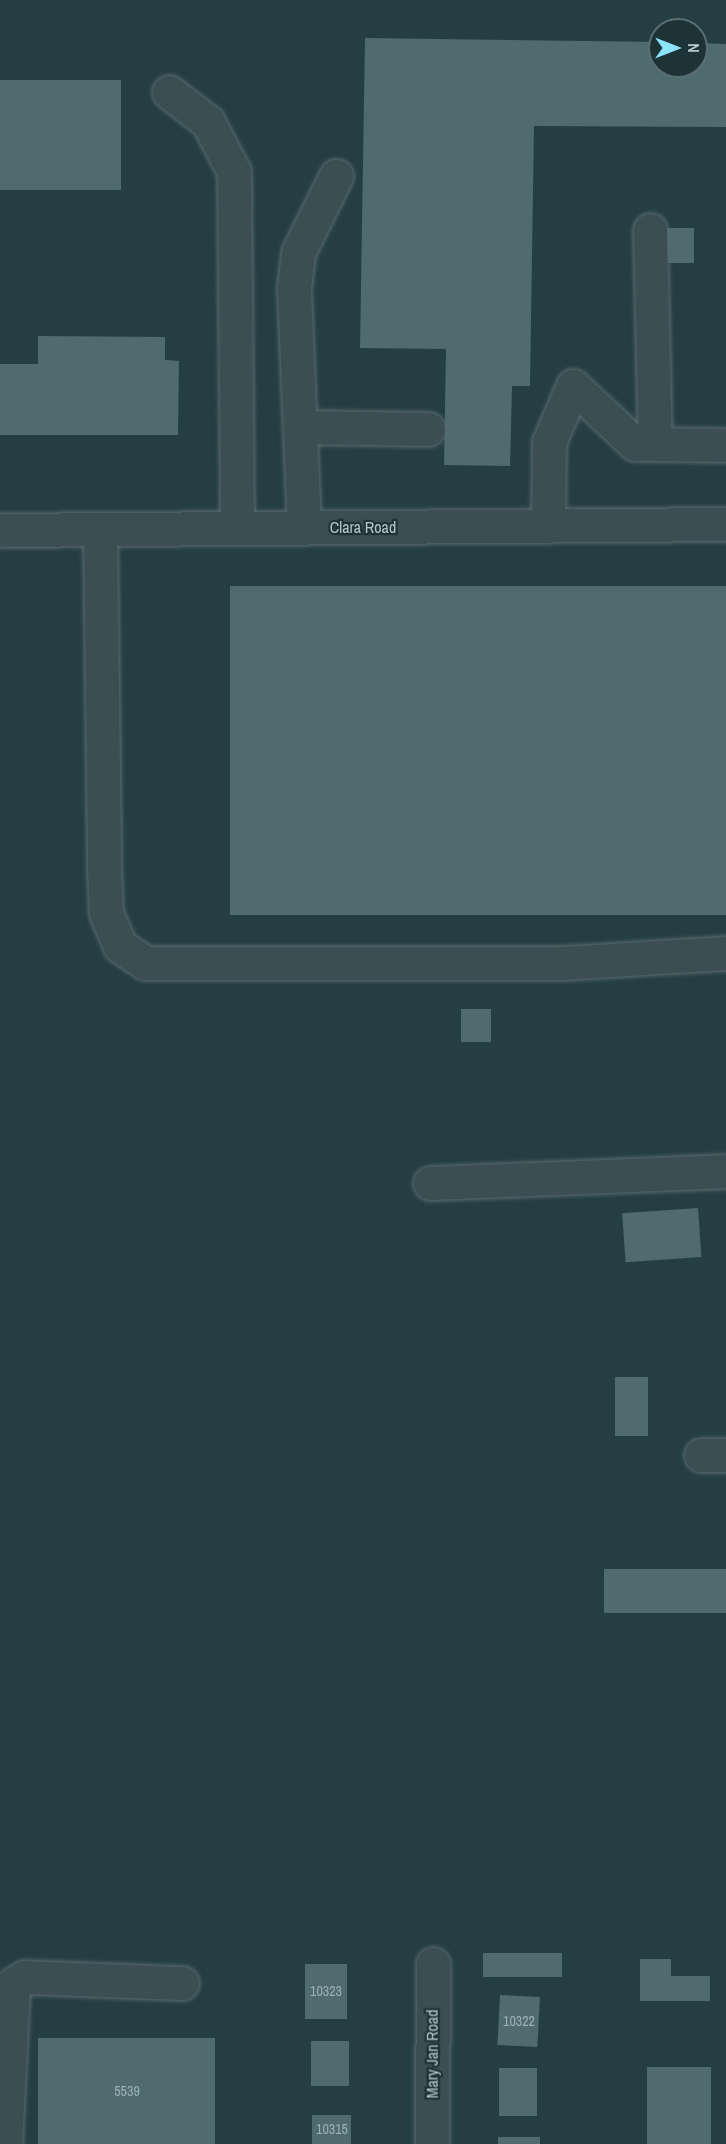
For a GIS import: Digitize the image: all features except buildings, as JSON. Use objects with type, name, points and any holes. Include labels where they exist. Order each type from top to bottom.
[{"type":"street","points":[[169,93],[208,122],[234,172],[237,528]]},
{"type":"street","points":[[304,528],[294,297],[298,253],[336,176]]},
{"type":"street","points":[[651,230],[655,444]]},
{"type":"street","points":[[548,526],[549,442],[573,386],[635,444],[726,445]]},
{"type":"street","points":[[301,427],[428,429]]},
{"type":"street","name":"Clara Road","points":[[0,530],[548,526],[725,522]]},
{"type":"street","points":[[99,529],[106,913],[120,946],[145,963],[562,963],[726,953]]},
{"type":"street","points":[[430,1184],[726,1171]]},
{"type":"street","name":"Mary Jan Road","points":[[432,2144],[433,1964]]},
{"type":"street","points":[[4,2144],[14,1984],[25,1977],[182,1983]]}]
